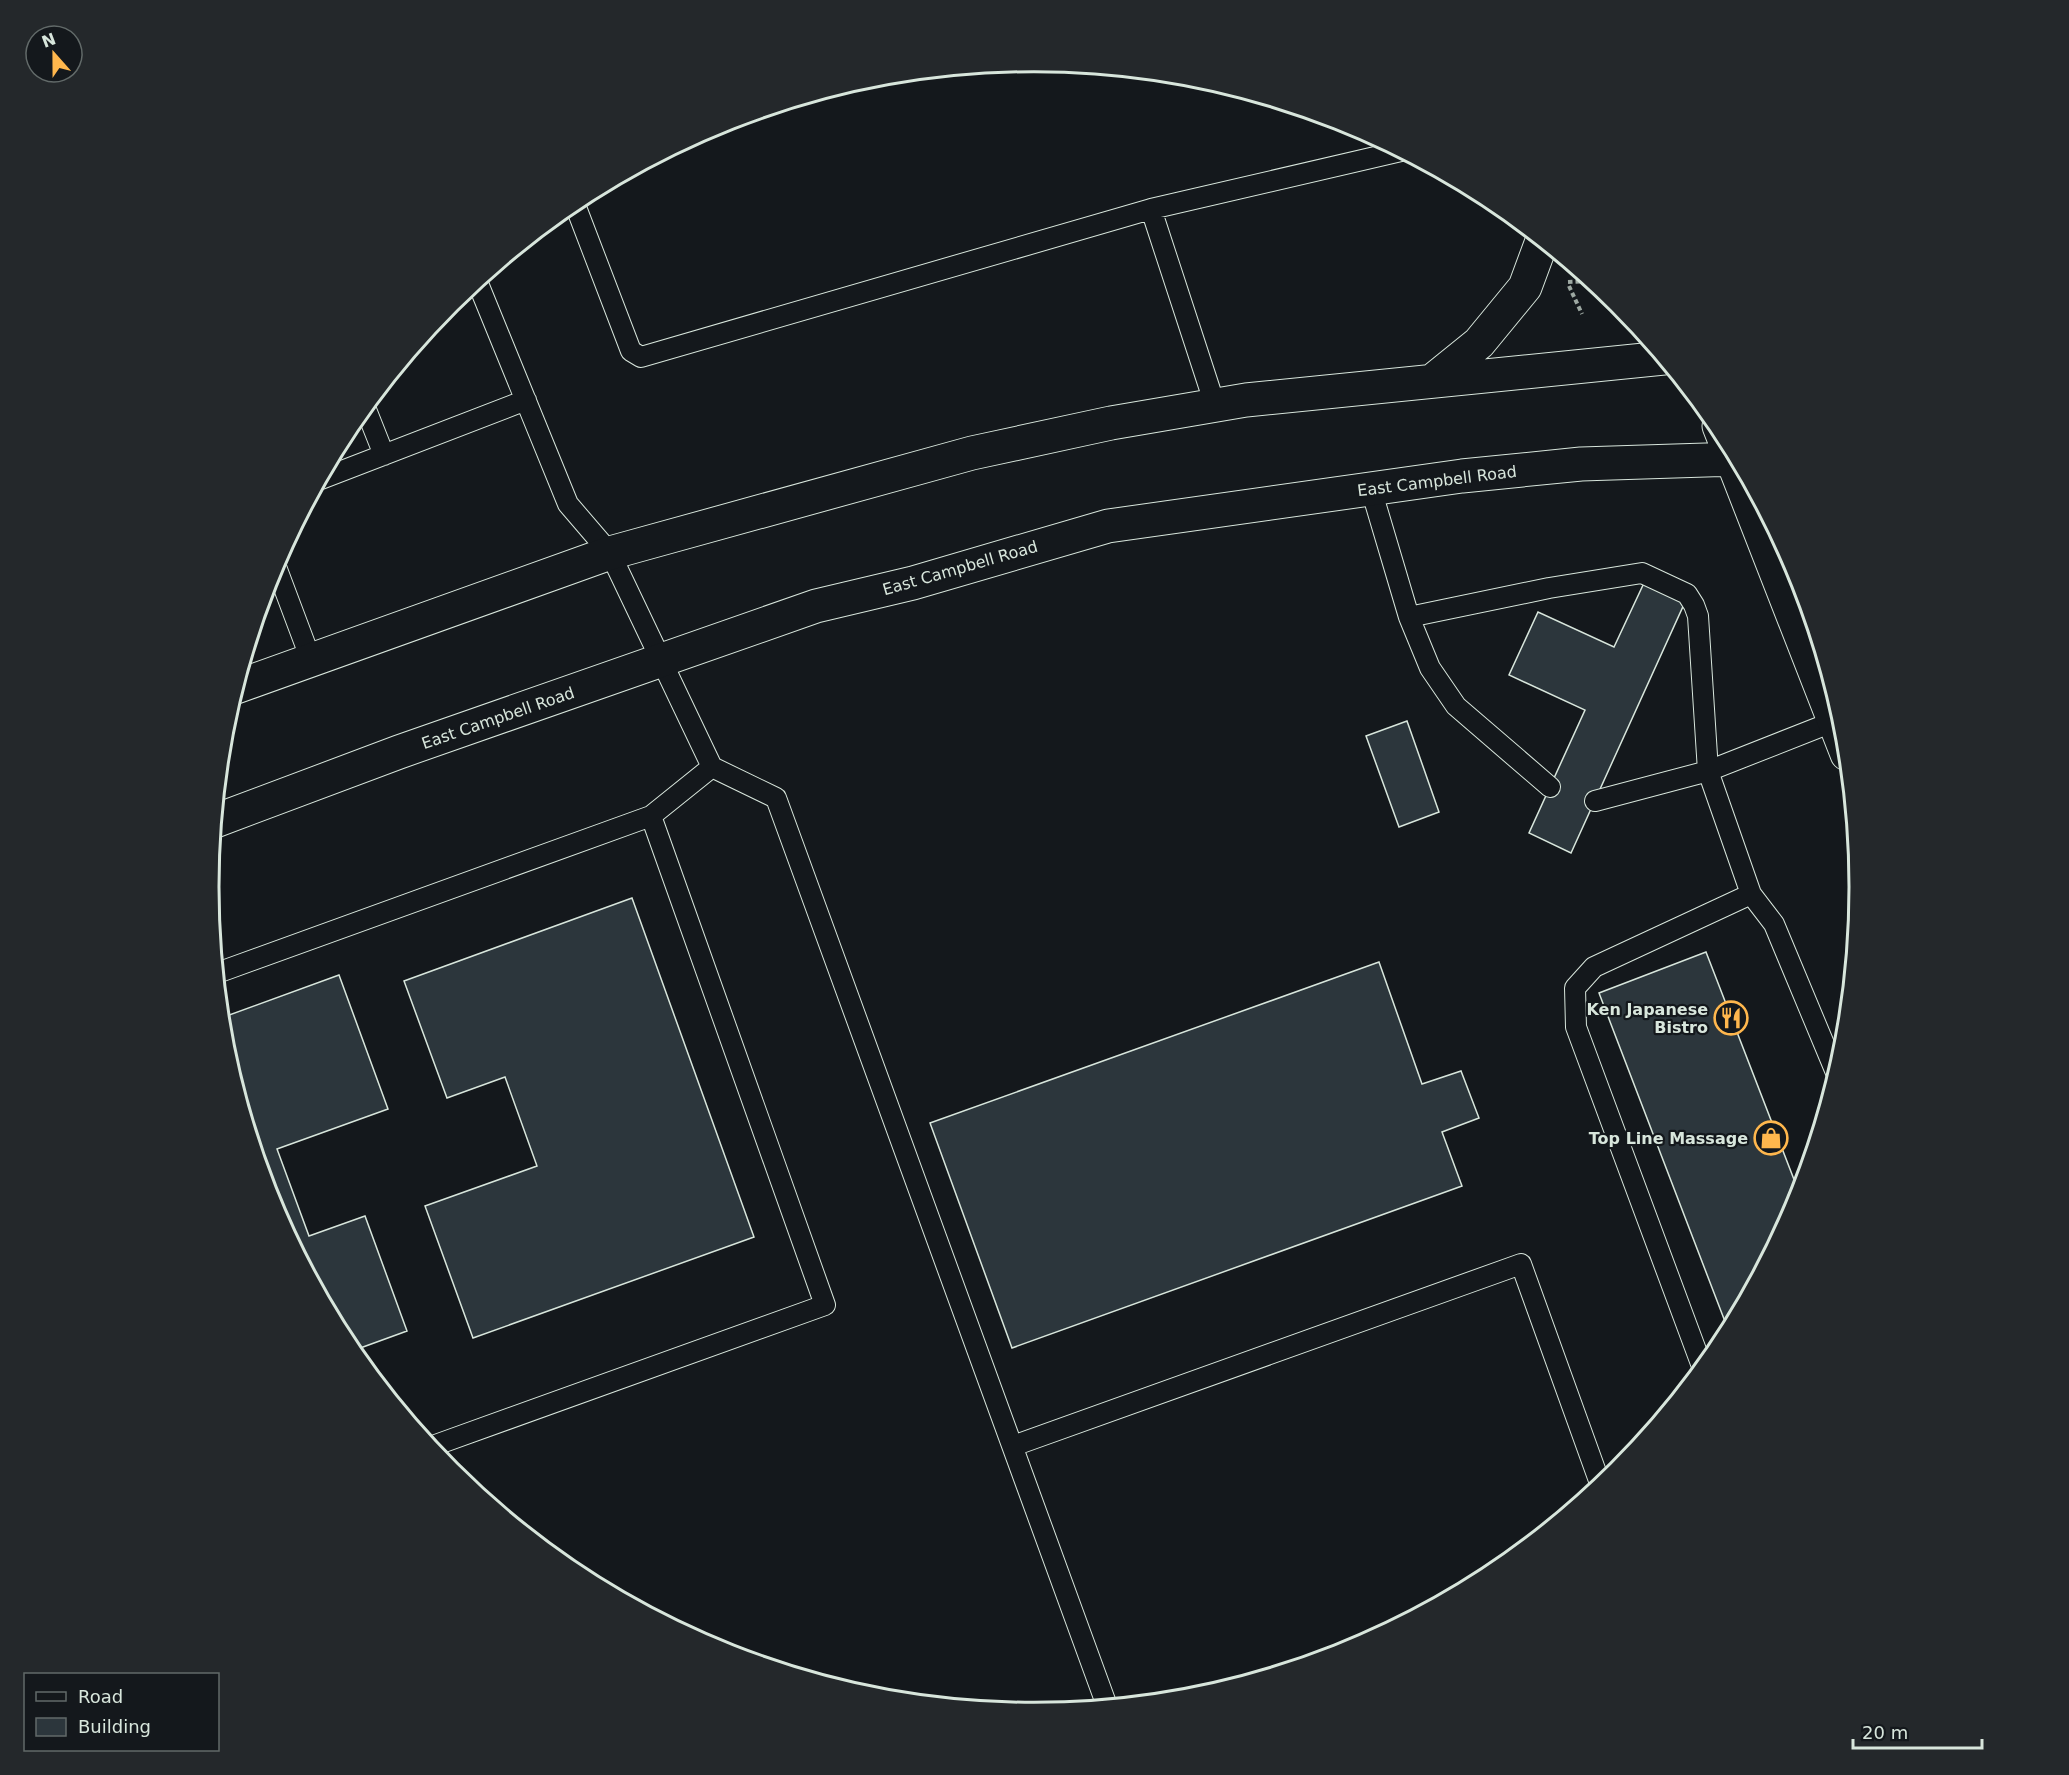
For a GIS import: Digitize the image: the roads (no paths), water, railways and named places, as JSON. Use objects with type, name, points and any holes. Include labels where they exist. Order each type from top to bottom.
[{"type":"main road","points":[[1432,381],[1479,342],[1525,287],[1539,248]]},
{"type":"main road","points":[[245,684],[610,552],[972,453],[1112,423],[1246,400],[1655,359]]},
{"type":"main road","name":"East Campbell Road","points":[[222,818],[399,753],[816,606],[913,583],[1108,526],[1462,476],[1581,464],[1728,459]]},
{"type":"main road","points":[[1748,493],[1828,704]]},
{"type":"lane","points":[[578,212],[631,351],[641,357],[1151,209],[1390,154]]},
{"type":"lane","points":[[1151,209],[1215,405]]},
{"type":"lane","points":[[481,290],[568,504],[610,552],[712,766],[776,798],[1105,1699]]},
{"type":"lane","points":[[331,475],[526,400]]},
{"type":"lane","points":[[369,417],[384,455]]},
{"type":"lane","points":[[1371,489],[1409,618],[1430,668],[1456,706],[1550,787]]},
{"type":"lane","points":[[1409,618],[1549,588],[1642,573],[1687,594],[1698,616],[1708,771],[1751,894],[1774,924],[1831,1060]]},
{"type":"lane","points":[[280,577],[311,660]]},
{"type":"lane","points":[[1595,801],[1708,771],[1833,722]]},
{"type":"lane","points":[[224,971],[651,816],[712,766]]},
{"type":"lane","points":[[439,1444],[825,1305],[651,816]]},
{"type":"lane","points":[[1699,1359],[1576,1027],[1575,988],[1594,968],[1751,894]]},
{"type":"lane","points":[[1013,1446],[1521,1264],[1598,1477]]},
{"type":"place","name":"Ken Japanese Bistro","points":[[1731,1018]]},
{"type":"place","name":"Top Line Massage","points":[[1771,1138]]}]
